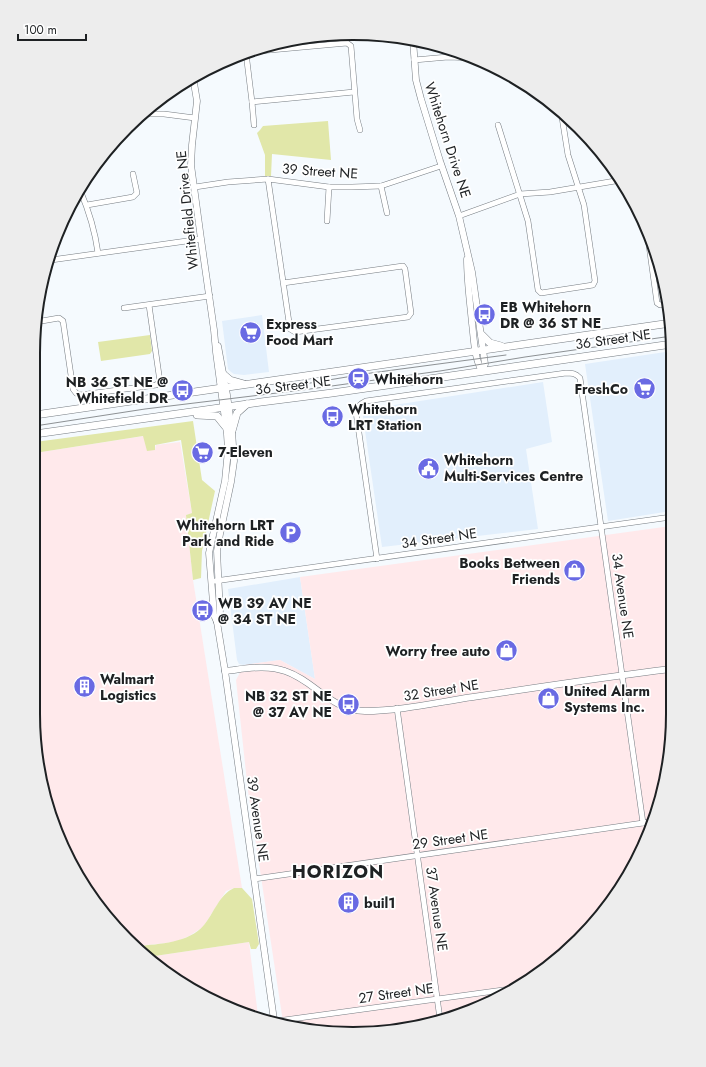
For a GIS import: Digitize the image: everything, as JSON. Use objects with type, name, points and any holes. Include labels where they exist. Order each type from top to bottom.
[{"type":"main road","name":"36 Street NE","points":[[40,413],[246,385],[664,324]]},
{"type":"main road","points":[[482,335],[490,343],[503,347]]},
{"type":"main road","name":"36 Street NE","points":[[40,433],[666,345]]},
{"type":"main road","points":[[224,374],[230,380],[246,385]]},
{"type":"main road","points":[[232,431],[237,413],[247,404]]},
{"type":"main road","points":[[185,412],[216,416],[225,426]]},
{"type":"street","points":[[275,50],[347,43],[351,46],[354,92],[357,119],[360,130]]},
{"type":"street","name":"Whitehorn Drive NE","points":[[413,46],[416,80],[441,166],[459,216],[472,272],[482,335],[480,350]]},
{"type":"street","points":[[414,60],[455,57]]},
{"type":"street","points":[[248,59],[254,125]]},
{"type":"street","name":"Whitefield Drive NE","points":[[194,84],[197,101],[192,146],[192,165],[216,341],[216,352],[223,388]]},
{"type":"street","points":[[252,102],[354,92]]},
{"type":"street","points":[[152,114],[195,118]]},
{"type":"street","points":[[498,125],[528,221],[538,290],[541,293],[593,285],[595,281],[586,217],[568,155],[563,122]]},
{"type":"street","name":"39 Street NE","points":[[195,187],[228,182],[268,180],[329,187],[381,186],[441,166]]},
{"type":"street","points":[[86,205],[133,197],[137,193],[133,174]]},
{"type":"street","points":[[268,180],[283,283],[290,329],[295,332],[408,317],[411,313],[405,269],[403,266],[283,283]]},
{"type":"street","points":[[459,216],[520,194],[550,192],[614,181]]},
{"type":"street","points":[[381,186],[387,213]]},
{"type":"street","points":[[327,221],[329,187]]},
{"type":"street","points":[[82,196],[95,233],[98,253]]},
{"type":"street","points":[[55,259],[201,239]]},
{"type":"street","name":"Whitehorn Drive NE","points":[[466,247],[467,273],[480,350],[485,364],[482,371]]},
{"type":"street","points":[[652,262],[657,303],[662,305]]},
{"type":"street","points":[[124,308],[210,296]]},
{"type":"street","points":[[42,321],[59,318],[63,321],[74,389],[76,393],[80,395],[156,385],[160,382],[150,305]]},
{"type":"street","name":"Whitefield Drive NE","points":[[216,341],[220,352],[224,374],[223,388]]},
{"type":"street","name":"34 Avenue NE","points":[[377,559],[356,412],[359,405],[366,401],[566,372],[575,373],[580,378],[643,823]]},
{"type":"street","name":"39 Avenue NE","points":[[223,388],[225,426],[227,434],[227,462],[223,491],[209,554],[211,582],[214,615],[217,622],[225,671],[273,1016]]},
{"type":"street","name":"39 Avenue NE","points":[[217,622],[220,614],[217,551],[234,461],[232,431],[225,407]]},
{"type":"street","name":"34 Street NE","points":[[211,582],[666,518]]},
{"type":"street","name":"32 Street NE","points":[[225,671],[267,667],[276,668],[298,677],[342,707],[351,710],[363,711],[397,708],[666,670]]},
{"type":"street","name":"37 Avenue NE","points":[[397,708],[440,1014]]},
{"type":"street","name":"29 Street NE","points":[[254,878],[646,823]]},
{"type":"street","name":"27 Street NE","points":[[287,1020],[500,990]]},
{"type":"shaded area","points":[[262,315],[269,372],[244,375],[234,374],[228,369],[222,321]]},
{"type":"shaded area","points":[[666,352],[666,512],[608,521],[585,364]]},
{"type":"shaded area","points":[[543,382],[552,442],[526,449],[538,529],[382,547],[362,410]]},
{"type":"shaded area","points":[[144,436],[155,450],[156,445],[180,442],[192,513],[186,515],[193,580],[242,888],[234,888],[226,891],[203,927],[189,936],[175,942],[143,945],[105,905],[93,888],[72,852],[57,815],[51,795],[43,755],[40,714],[40,452]]},
{"type":"shaded area","points":[[666,527],[665,734],[660,775],[642,834],[634,852],[613,888],[601,905],[574,935],[544,962],[527,974],[510,985],[473,1003],[414,1021],[373,1026],[333,1026],[282,1019],[248,791],[236,680],[244,665],[280,660],[315,679],[300,577]]},
{"type":"shaded area","points":[[300,577],[315,679],[280,660],[244,665],[239,664],[237,660],[228,589]]},
{"type":"shaded area","points":[[249,942],[257,1012],[233,1003],[196,985],[155,956]]},
{"type":"green space","points":[[328,121],[331,160],[272,154],[271,176],[265,176],[265,155],[257,133],[263,126]]},
{"type":"green space","points":[[150,335],[152,351],[150,354],[101,361],[98,342]]},
{"type":"green space","points":[[193,421],[202,480],[215,491],[202,551],[201,578],[193,580],[186,515],[192,513],[181,440],[155,445],[155,450],[147,451],[143,436],[40,452],[40,441]]},
{"type":"green space","points":[[234,888],[242,888],[252,899],[259,944],[256,949],[251,949],[249,942],[155,956],[143,945],[173,942],[190,936],[198,931],[208,920],[224,895]]},
{"type":"tram line","points":[[40,425],[145,409],[310,389],[440,371],[665,337]]},
{"type":"tram line","points":[[292,386],[371,373],[506,355]]},
{"type":"place","name":"EB Whitehorn DR @ 36 ST NE","points":[[485,315]]},
{"type":"place","name":"Express Food Mart","points":[[250,332]]},
{"type":"place","name":"Whitehorn","points":[[358,379]]},
{"type":"place","name":"FreshCo","points":[[644,389]]},
{"type":"place","name":"NB 36 ST NE @ Whitefield DR","points":[[183,390]]},
{"type":"place","name":"Whitehorn LRT Station","points":[[332,417]]},
{"type":"place","name":"7-Eleven","points":[[202,452]]},
{"type":"place","name":"Whitehorn Multi-Services Centre","points":[[428,468]]},
{"type":"place","name":"Whitehorn LRT Park and Ride","points":[[290,533]]},
{"type":"place","name":"Books Between Friends","points":[[575,571]]},
{"type":"place","name":"WB 39 AV NE @ 34 ST NE","points":[[203,611]]},
{"type":"place","name":"Worry free auto","points":[[506,651]]},
{"type":"place","name":"Walmart Logistics","points":[[84,687]]},
{"type":"place","name":"United Alarm Systems Inc.","points":[[549,699]]},
{"type":"place","name":"NB 32 ST NE @ 37 AV NE","points":[[348,704]]},
{"type":"place","name":"buil1","points":[[349,903]]},
{"type":"district","name":"HORIZON","points":[[338,872]]}]
